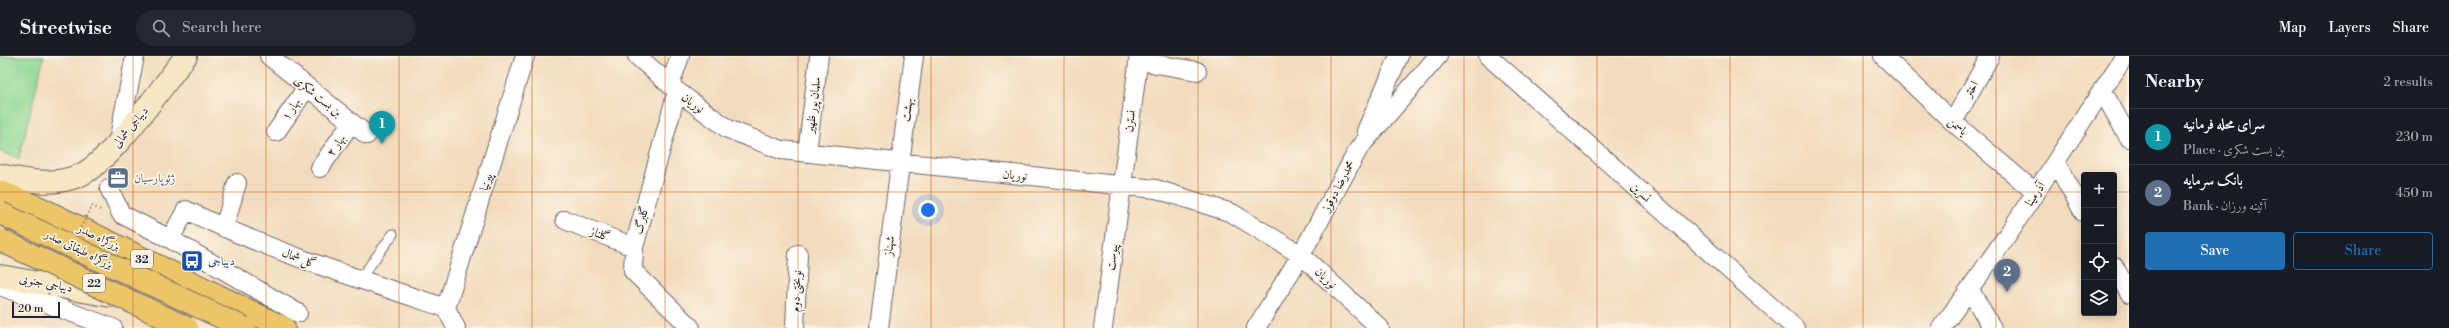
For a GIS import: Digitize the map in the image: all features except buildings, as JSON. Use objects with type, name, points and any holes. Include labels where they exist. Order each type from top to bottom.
[{"type":"highway","name":"بزرگراه صدر","points":[[0,192],[40,208],[291,320]]},
{"type":"highway","name":"بزرگراه طبقاتی صدر","points":[[0,213],[244,328]]},
{"type":"highway","name":"بزرگراه طبقاتی صدر","points":[[0,240],[187,328]]},
{"type":"highway","points":[[0,245],[115,297],[179,328]]},
{"type":"main road","name":"دیباجی شمالی","points":[[0,176],[28,182],[60,181],[79,176],[92,169],[118,142],[186,56]]},
{"type":"main road","name":"دیباجی جنوبی","points":[[0,276],[115,297]]},
{"type":"street","points":[[118,142],[136,56]]},
{"type":"street","name":"بن بست شکرى","points":[[269,56],[367,135]]},
{"type":"street","name":"پیرنیا","points":[[446,308],[525,56]]},
{"type":"street","name":"نوریان","points":[[637,56],[673,88],[728,129],[781,150],[900,164],[1156,188],[1232,213],[1301,255],[1380,328]]},
{"type":"street","name":"گلبرگ","points":[[680,56],[634,247],[633,271],[691,328]]},
{"type":"street","name":"سلمان پور ظهیر","points":[[807,154],[819,56]]},
{"type":"street","name":"بهشت","points":[[900,164],[914,56]]},
{"type":"street","points":[[1359,148],[1399,56]]},
{"type":"street","name":"محمدرضا دوقوز","points":[[1256,328],[1301,255],[1359,148],[1438,56]]},
{"type":"street","name":"نسرین","points":[[1488,56],[1794,328]]},
{"type":"street","name":"یاسمن","points":[[1883,56],[1953,122],[2036,193]]},
{"type":"street","name":"اختر","points":[[1953,122],[1990,56]]},
{"type":"street","name":"آذرمینا","points":[[1941,328],[1970,290],[2036,193],[2125,56]]},
{"type":"street","points":[[1139,59],[1197,71]]},
{"type":"street","name":"نسترن","points":[[1122,185],[1139,59]]},
{"type":"street","name":"بهار ۱","points":[[276,132],[307,86]]},
{"type":"street","points":[[2102,90],[2129,138]]},
{"type":"street","name":"بهار ۲","points":[[320,168],[352,123]]},
{"type":"street","points":[[2056,163],[2081,208]]},
{"type":"street","name":"شهناز","points":[[879,328],[900,164]]},
{"type":"street","points":[[224,228],[237,183]]},
{"type":"street","name":"پیوست","points":[[1103,328],[1122,185]]},
{"type":"street","points":[[108,188],[121,214],[170,239],[291,320]]},
{"type":"street","name":"گل شمال","points":[[170,239],[186,210],[224,228],[308,262],[446,308]]},
{"type":"street","name":"گلناز","points":[[565,220],[634,247]]},
{"type":"street","name":"نوبختی دوم","points":[[795,328],[798,254]]},
{"type":"street","points":[[2117,271],[2129,293]]},
{"type":"street","points":[[0,286],[113,328]]},
{"type":"street","points":[[1970,290],[1992,328]]},
{"type":"street","points":[[446,308],[456,328]]},
{"type":"lane","points":[[360,279],[394,234]]},
{"type":"path","points":[[92,206],[101,210]]},
{"type":"green space","points":[[0,56],[44,56],[19,158],[0,152]]},
{"type":"place","name":"سرای محله فرمانیه","points":[[382,144]]},
{"type":"place","name":"ژئوپارسیان","points":[[118,178]]},
{"type":"place","name":"دیباجی","points":[[192,261]]},
{"type":"place","name":"بانک سرمایه","points":[[2007,292]]}]
